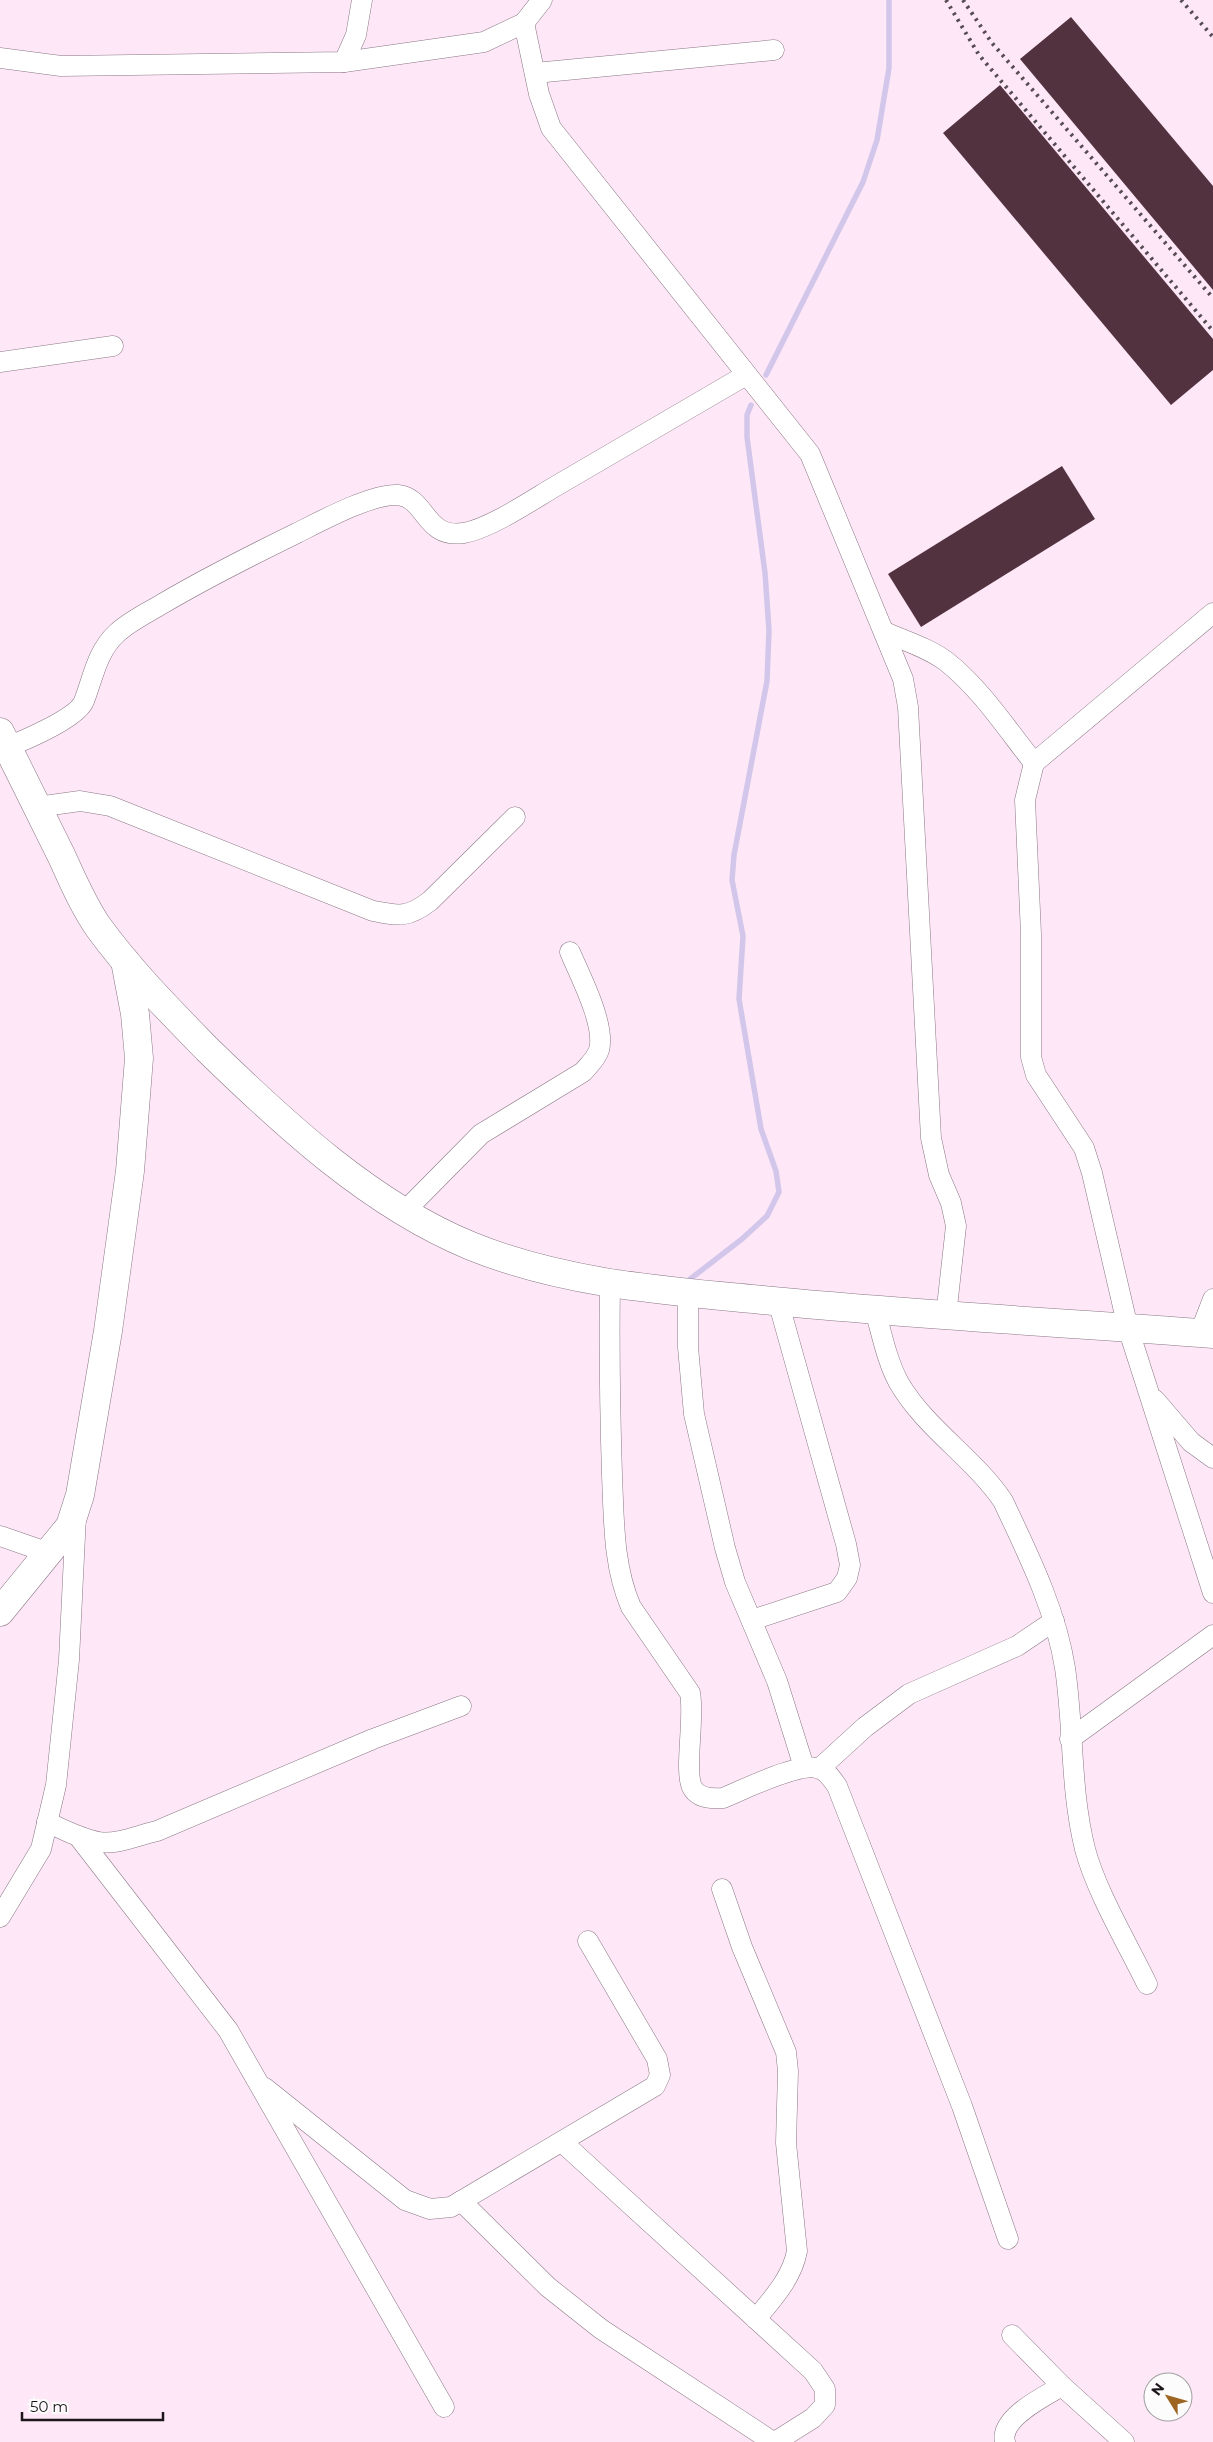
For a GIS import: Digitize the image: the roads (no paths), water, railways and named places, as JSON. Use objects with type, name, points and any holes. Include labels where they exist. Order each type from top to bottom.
[{"type":"main road","points":[[3,743],[97,926],[125,961],[184,1025],[241,1081],[342,1169],[404,1212],[470,1246],[558,1274],[688,1293],[946,1316],[1207,1334]]},
{"type":"main road","points":[[0,1612],[70,1526],[76,1512],[108,1331],[130,1171],[139,1058],[135,1014],[125,961]]},
{"type":"street","points":[[344,62],[356,35],[362,0]]},
{"type":"street","points":[[0,58],[61,66],[344,62],[484,42],[524,23],[542,0]]},
{"type":"street","points":[[524,23],[546,115],[561,142],[810,454],[903,679],[908,707],[931,1138],[939,1175],[951,1204],[956,1226],[946,1316]]},
{"type":"street","points":[[535,73],[774,50]]},
{"type":"street","points":[[0,362],[113,346]]},
{"type":"street","points":[[3,743],[76,711],[84,703],[87,690],[104,649],[116,633],[189,588],[289,537],[382,496],[399,495],[412,501],[433,526],[455,534],[467,532],[530,501],[746,375]]},
{"type":"street","points":[[1213,613],[1034,763],[1025,800],[1031,934],[1031,1057],[1036,1075],[1084,1148],[1092,1173],[1128,1328],[1213,1593]]},
{"type":"street","points":[[885,632],[946,661],[982,697],[1034,763]]},
{"type":"street","points":[[37,807],[80,801],[110,806],[373,911],[396,916],[414,913],[430,901],[514,817]]},
{"type":"street","points":[[404,1212],[481,1134],[583,1072],[594,1060],[599,1048],[599,1030],[570,952]]},
{"type":"street","points":[[610,1283],[609,1389],[614,1536],[619,1566],[625,1593],[631,1607],[690,1692],[693,1707],[690,1774],[692,1786],[698,1794],[710,1799],[723,1798],[811,1768],[909,1694],[1017,1646],[1054,1621]]},
{"type":"street","points":[[688,1293],[688,1347],[694,1414],[735,1582],[811,1768],[830,1776],[837,1786],[962,2106],[1008,2239]]},
{"type":"street","points":[[1207,1334],[1213,1299]]},
{"type":"street","points":[[752,1620],[837,1592],[847,1578],[850,1565],[846,1544],[778,1301]]},
{"type":"street","points":[[875,1310],[891,1367],[912,1402],[991,1484],[1003,1501],[1054,1621],[1065,1670],[1075,1801],[1085,1850],[1093,1872],[1146,1984]]},
{"type":"street","points":[[1149,1393],[1191,1442],[1213,1458]]},
{"type":"street","points":[[0,1917],[41,1849],[56,1785],[69,1660],[76,1512]]},
{"type":"street","points":[[0,1536],[49,1553]]},
{"type":"street","points":[[1070,1739],[1213,1635]]},
{"type":"street","points":[[48,1822],[78,1836],[100,1842],[123,1840],[157,1831],[373,1739],[461,1706]]},
{"type":"street","points":[[78,1836],[223,2022],[444,2407]]},
{"type":"street","points":[[722,1889],[742,1947],[786,2052],[788,2071],[786,2143],[797,2251],[794,2267],[788,2278],[756,2320]]},
{"type":"street","points":[[257,2082],[405,2200],[430,2210],[451,2207],[647,2093],[655,2086],[660,2075],[657,2059],[588,1941]]},
{"type":"street","points":[[461,2201],[548,2287],[601,2329],[774,2442],[820,2412],[826,2405],[827,2397],[825,2388],[813,2371],[562,2142]]},
{"type":"street","points":[[1012,2335],[1062,2386],[1124,2442]]},
{"type":"street","points":[[1005,2442],[1004,2437],[1011,2421],[1028,2406],[1062,2386]]},
{"type":"waterway","points":[[766,375],[863,182],[877,140],[889,68],[889,0]]},
{"type":"waterway","points":[[685,1283],[742,1239],[767,1216],[779,1192],[776,1171],[761,1129],[739,999],[743,936],[732,880],[734,855],[767,681],[769,630],[765,573],[747,437],[747,415],[751,405]]},
{"type":"railway","points":[[946,0],[979,55],[1213,331]]},
{"type":"railway","points":[[963,0],[992,43],[1213,298]]},
{"type":"railway","points":[[1181,0],[1213,37]]}]
